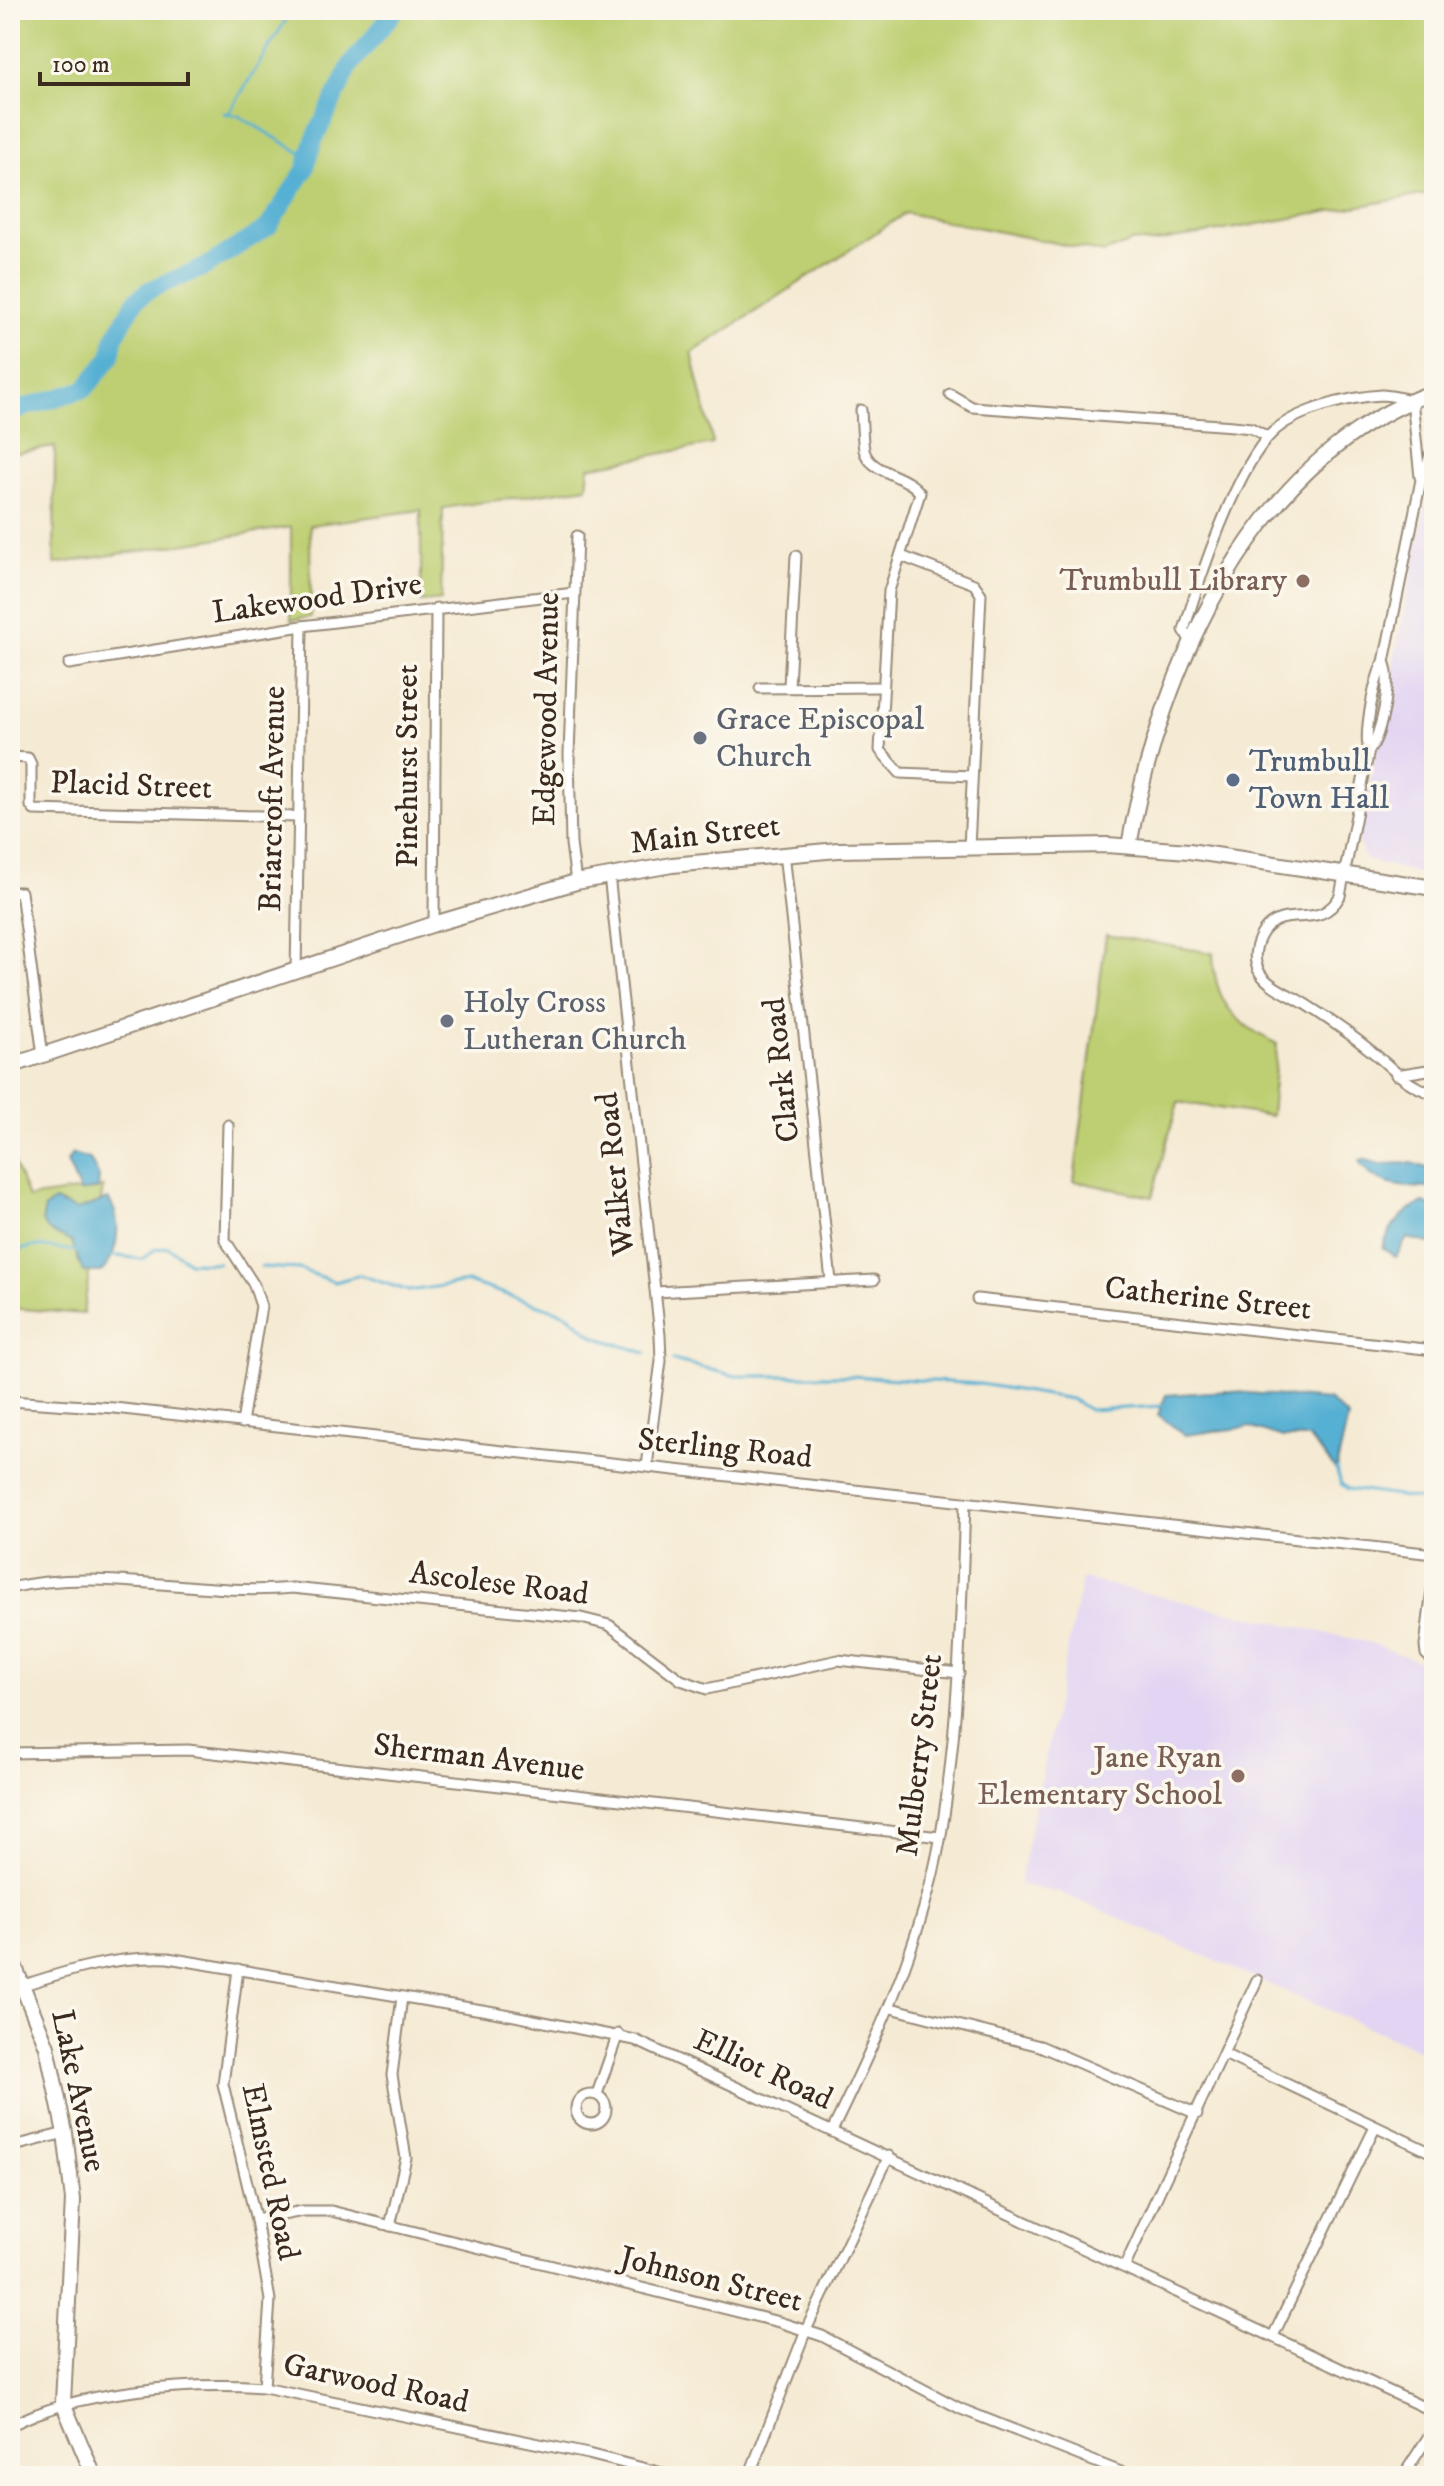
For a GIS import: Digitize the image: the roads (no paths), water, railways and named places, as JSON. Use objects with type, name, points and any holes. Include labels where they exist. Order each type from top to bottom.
[{"type":"main road","points":[[1129,846],[1152,758],[1191,642],[1236,557],[1279,501],[1338,449],[1412,400],[1434,392]]},
{"type":"main road","name":"Main Street","points":[[10,1066],[434,924],[576,882],[784,853],[1129,846],[1220,856],[1344,877],[1434,888]]},
{"type":"main road","name":"Lake Avenue","points":[[10,1955],[47,2047],[65,2133],[73,2200],[63,2403],[94,2476]]},
{"type":"street","points":[[950,394],[972,407],[1233,426],[1251,428],[1268,437]]},
{"type":"street","points":[[1191,642],[1184,630],[1227,512],[1268,437],[1289,421],[1340,404],[1383,395],[1412,400],[1421,480]]},
{"type":"street","points":[[861,410],[867,458],[873,465],[912,482],[920,493],[889,591],[880,750],[887,762],[900,773],[972,776]]},
{"type":"street","points":[[1434,445],[1421,480],[1373,702],[1366,737],[1369,750],[1340,896],[1328,912],[1320,916],[1279,918],[1271,924],[1258,941],[1257,967],[1268,981],[1352,1035],[1410,1086],[1434,1094]]},
{"type":"street","name":"Edgewood Avenue","points":[[576,882],[569,804],[577,536]]},
{"type":"street","points":[[789,686],[796,556]]},
{"type":"street","points":[[901,556],[974,584],[981,594],[969,848]]},
{"type":"street","name":"Lakewood Drive","points":[[69,664],[302,626],[574,593]]},
{"type":"street","name":"Pinehurst Street","points":[[434,924],[436,608]]},
{"type":"street","name":"Briarcroft Avenue","points":[[296,972],[302,626]]},
{"type":"street","points":[[1369,750],[1377,739],[1384,704],[1388,676],[1384,662]]},
{"type":"street","points":[[760,688],[883,687]]},
{"type":"street","points":[[1373,702],[1384,704]]},
{"type":"street","name":"Placid Street","points":[[10,757],[28,758],[31,764],[31,806],[34,810],[297,817]]},
{"type":"street","name":"Clark Road","points":[[784,853],[831,1281]]},
{"type":"street","name":"Walker Road","points":[[609,875],[661,1361],[647,1466]]},
{"type":"street","points":[[16,892],[43,1056]]},
{"type":"street","points":[[1396,1075],[1434,1069]]},
{"type":"street","points":[[228,1125],[225,1240],[254,1285],[261,1306],[242,1423]]},
{"type":"street","points":[[656,1292],[874,1280]]},
{"type":"street","name":"Catherine Street","points":[[977,1299],[1434,1350]]},
{"type":"street","name":"Sterling Road","points":[[10,1401],[647,1466],[1434,1554]]},
{"type":"street","name":"Mulberry Street","points":[[832,2131],[891,2008],[940,1837],[955,1737],[965,1503]]},
{"type":"street","points":[[1434,1574],[1425,1646],[1426,1654],[1434,1661]]},
{"type":"street","name":"Ascolese Road","points":[[10,1588],[78,1581],[255,1591],[292,1588],[581,1618],[609,1625],[681,1680],[707,1689],[838,1660],[959,1673]]},
{"type":"street","name":"Sherman Avenue","points":[[10,1753],[188,1750],[940,1837]]},
{"type":"street","name":"Elliot Road","points":[[24,1985],[101,1961],[132,1956],[238,1969],[618,2034],[889,2156],[1434,2412]]},
{"type":"street","name":"Elmsted Road","points":[[238,1969],[223,2084],[256,2220],[270,2300],[264,2387]]},
{"type":"street","points":[[1125,2266],[1257,1980]]},
{"type":"street","points":[[390,2226],[406,2158],[392,2075],[402,1997]]},
{"type":"street","points":[[891,2008],[1040,2046],[1197,2114]]},
{"type":"street","points":[[597,2094],[618,2034]]},
{"type":"street","points":[[1224,2054],[1434,2154]]},
{"type":"street","points":[[1273,2336],[1375,2127]]},
{"type":"street","points":[[10,2147],[65,2133]]},
{"type":"street","points":[[749,2476],[806,2330],[889,2156]]},
{"type":"street","name":"Johnson Street","points":[[256,2220],[303,2211],[331,2211],[806,2330],[961,2409],[1131,2476]]},
{"type":"street","name":"Garwood Road","points":[[10,2426],[40,2410],[63,2403],[222,2384],[264,2387],[654,2468],[674,2476]]},
{"type":"street","points":[[1403,2476],[1434,2428]]},
{"type":"water","points":[[72,1154],[90,1159],[99,1177],[98,1189],[80,1192],[67,1162]]},
{"type":"water","points":[[1363,1159],[1380,1164],[1412,1163],[1434,1170],[1434,1188],[1382,1181],[1365,1170],[1359,1161]]},
{"type":"water","points":[[108,1199],[117,1226],[112,1256],[101,1272],[83,1272],[72,1242],[49,1231],[42,1222],[45,1208],[54,1201],[77,1210]]},
{"type":"water","points":[[1424,1203],[1434,1207],[1434,1244],[1407,1238],[1396,1257],[1383,1248],[1398,1220],[1410,1209]]},
{"type":"water","points":[[1226,1391],[1328,1400],[1348,1417],[1336,1470],[1309,1438],[1283,1438],[1249,1427],[1185,1435],[1158,1415],[1166,1395]]},
{"type":"waterway","points":[[229,113],[292,10]]},
{"type":"waterway","points":[[10,412],[85,389],[111,357],[114,338],[136,300],[151,289],[205,267],[268,227],[305,170],[314,140],[351,64],[396,10]]},
{"type":"waterway","points":[[224,113],[239,116],[309,158]]},
{"type":"waterway","points":[[10,1252],[37,1246],[77,1251]]},
{"type":"waterway","points":[[109,1255],[143,1259],[154,1250],[168,1247],[189,1262],[218,1263]]},
{"type":"waterway","points":[[261,1267],[299,1269],[335,1282],[360,1275],[409,1291],[468,1282],[567,1314],[595,1337],[646,1353]]},
{"type":"waterway","points":[[673,1360],[736,1376],[851,1376],[980,1384],[1071,1399],[1089,1410],[1163,1406]]},
{"type":"waterway","points":[[1336,1468],[1341,1484],[1348,1489],[1434,1501]]},
{"type":"place","name":"Trumbull Library","points":[[1303,581]]},
{"type":"place","name":"Grace Episcopal Church","points":[[700,738]]},
{"type":"place","name":"Trumbull Town Hall","points":[[1233,780]]},
{"type":"place","name":"Holy Cross Lutheran Church","points":[[447,1021]]},
{"type":"place","name":"Jane Ryan Elementary School","points":[[1238,1776]]}]
